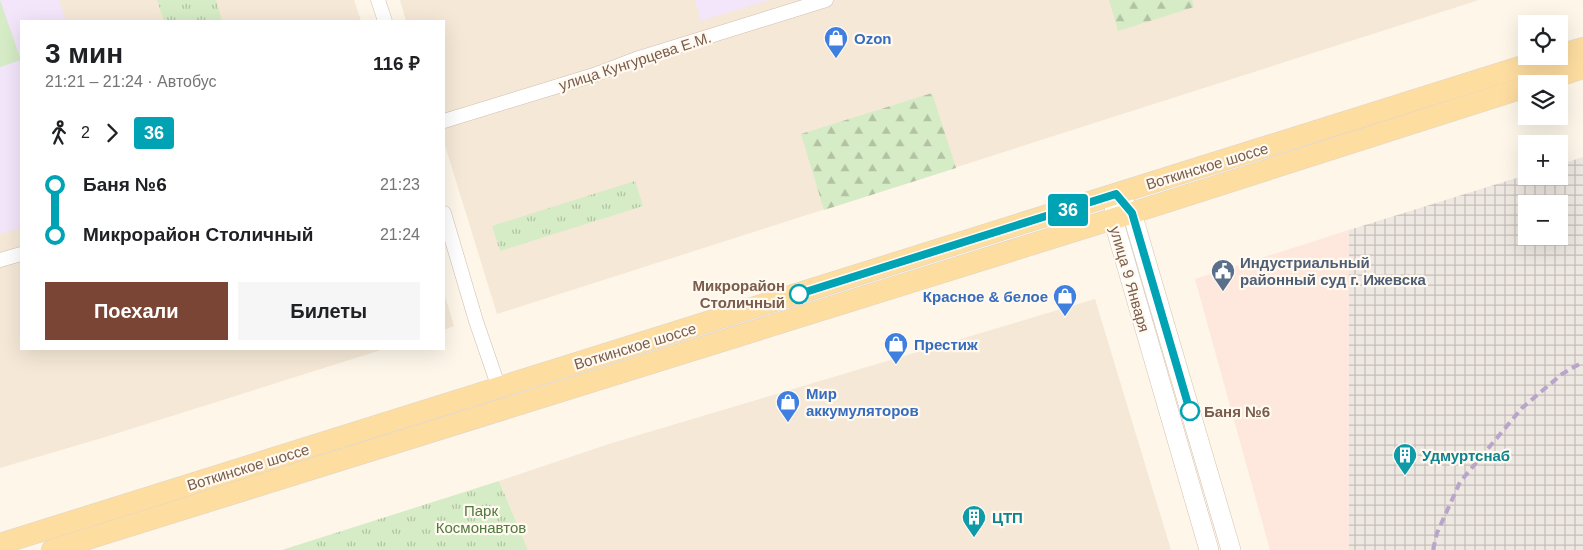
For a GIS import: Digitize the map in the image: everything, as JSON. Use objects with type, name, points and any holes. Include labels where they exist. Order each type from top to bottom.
[{"type":"main road","name":"Воткинское шоссе","points":[[1568,53],[1583,48]]},
{"type":"main road","name":"Воткинское шоссе","points":[[0,544],[1528,65]]},
{"type":"main road","points":[[1562,75],[1583,68]]},
{"type":"main road","name":"Воткинское шоссе","points":[[52,550],[1122,216],[1518,90]]},
{"type":"main road","name":"улица 9 Января","points":[[1116,194],[1209,550]]},
{"type":"main road","name":"улица 9 Января","points":[[1122,216],[1231,550]]},
{"type":"street","points":[[378,0],[385,20]]},
{"type":"street","name":"улица Кунгурцева Е.М.","points":[[445,121],[826,0]]},
{"type":"street","points":[[445,216],[476,321],[499,388]]},
{"type":"street","points":[[0,260],[20,254]]},
{"type":"shaded area","points":[[0,0],[354,0],[361,20],[20,20],[20,350],[381,350],[102,438],[0,468]]},
{"type":"shaded area","points":[[0,0],[59,0],[66,20],[20,20],[20,228],[0,234]]},
{"type":"shaded area","points":[[400,0],[1479,0],[497,314],[445,145],[445,20],[406,20]]},
{"type":"shaded area","points":[[695,0],[769,0],[701,21]]},
{"type":"shaded area","points":[[1583,157],[1583,550],[1349,550],[1349,230],[1518,177],[1518,185],[1568,185],[1568,162]]},
{"type":"shaded area","points":[[1349,230],[1349,550],[1270,550],[1195,279]]},
{"type":"shaded area","points":[[445,296],[454,326],[445,330]]},
{"type":"shaded area","points":[[1095,299],[1171,550],[528,550],[499,481],[612,443]]},
{"type":"green space","points":[[0,0],[20,60],[0,67]]},
{"type":"green space","points":[[157,0],[216,0],[222,20],[164,20]]},
{"type":"green space","points":[[1109,0],[1192,0],[1194,7],[1118,31]]},
{"type":"green space","points":[[932,93],[956,168],[824,210],[801,134]]},
{"type":"green space","points":[[635,181],[643,206],[500,251],[492,226]]},
{"type":"green space","name":"Парк Космонавтов","points":[[499,481],[528,550],[282,550]]},
{"type":"railway","points":[[1433,550],[1437,533],[1460,482],[1522,408],[1562,374],[1583,362]]},
{"type":"bus line","name":"36","points":[[799,294],[1116,194],[1132,213],[1190,411]]},
{"type":"place","name":"Ozon","points":[[836,59]]},
{"type":"place","name":"Индустриальный районный суд г. Ижевска","points":[[1223,292]]},
{"type":"place","name":"Микрорайон Столичный","points":[[799,294]]},
{"type":"place","name":"Красное & белое","points":[[1065,317]]},
{"type":"place","name":"Престиж","points":[[896,365]]},
{"type":"place","name":"Баня №6","points":[[1190,411]]},
{"type":"place","name":"Мир аккумуляторов","points":[[788,423]]},
{"type":"place","name":"Удмуртснаб","points":[[1405,476]]},
{"type":"place","name":"ЦТП","points":[[974,538]]}]
